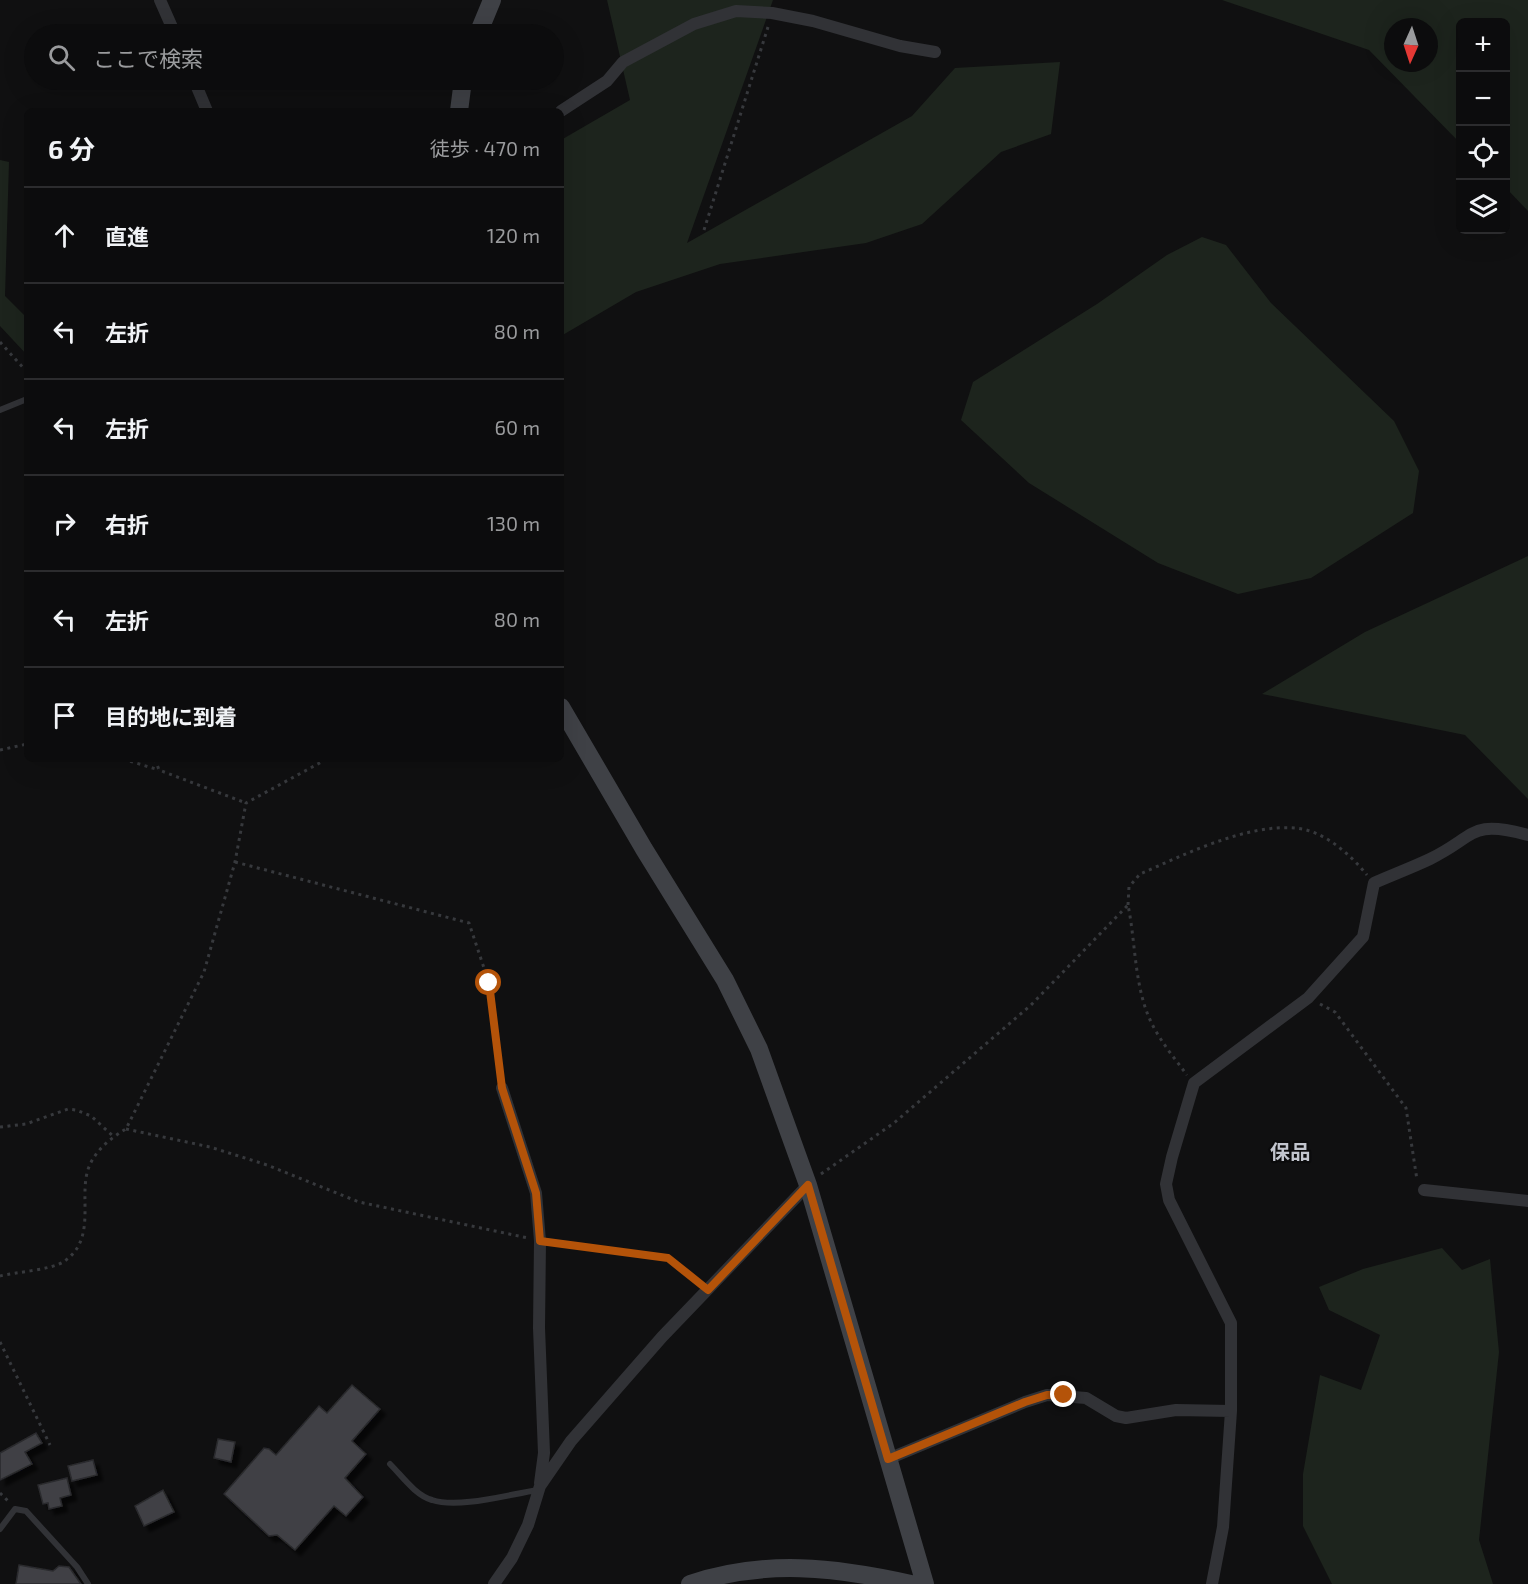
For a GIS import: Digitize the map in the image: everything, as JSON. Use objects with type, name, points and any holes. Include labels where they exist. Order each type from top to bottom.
[{"type":"street","points":[[160,0],[171,24]]},
{"type":"street","points":[[481,24],[488,4]]},
{"type":"street","points":[[564,109],[607,81],[623,62],[694,24],[736,11],[772,13],[813,21],[900,46],[935,52]]},
{"type":"street","points":[[198,90],[206,108]]},
{"type":"street","points":[[459,108],[462,90]]},
{"type":"street","points":[[564,712],[644,849],[725,980],[759,1049],[808,1185],[926,1584]]},
{"type":"street","points":[[1212,1584],[1222,1527],[1232,1411],[1231,1323],[1169,1200],[1167,1184],[1172,1157],[1194,1083],[1308,998],[1363,937],[1374,883],[1432,858],[1474,831],[1498,827],[1528,835]]},
{"type":"street","points":[[494,1584],[512,1558],[528,1525],[539,1488],[544,1453],[539,1328],[540,1241],[536,1193],[502,1088]]},
{"type":"street","points":[[539,1488],[571,1441],[662,1336],[808,1185]]},
{"type":"street","points":[[1424,1190],[1528,1201]]},
{"type":"street","points":[[888,1459],[1047,1395],[1086,1398],[1116,1416],[1126,1418],[1176,1410],[1232,1411]]},
{"type":"street","points":[[690,1584],[724,1573],[777,1567],[854,1571],[911,1584]]},
{"type":"lane","points":[[0,410],[24,400]]},
{"type":"lane","points":[[390,1464],[416,1491],[432,1500],[454,1503],[539,1488]]},
{"type":"lane","points":[[0,1529],[15,1509],[26,1511],[77,1567],[88,1584]]},
{"type":"path","points":[[704,230],[772,13]]},
{"type":"path","points":[[0,342],[24,369]]},
{"type":"path","points":[[0,750],[24,745]]},
{"type":"path","points":[[133,762],[246,803],[321,762]]},
{"type":"path","points":[[157,762],[159,770]]},
{"type":"path","points":[[0,1276],[61,1264],[71,1255],[87,1218],[87,1174],[93,1158],[113,1136],[126,1129],[204,972],[235,862],[246,803]]},
{"type":"path","points":[[1194,1083],[1152,1024],[1138,980],[1135,940],[1128,905],[1129,887],[1140,874],[1248,832],[1295,828],[1310,832],[1350,854],[1374,883]]},
{"type":"path","points":[[235,862],[469,923],[489,983],[502,1088]]},
{"type":"path","points":[[808,1185],[826,1169],[894,1123],[1031,1005],[1128,905]]},
{"type":"path","points":[[1308,998],[1335,1012],[1406,1108],[1415,1178],[1424,1190]]},
{"type":"path","points":[[0,1127],[26,1124],[68,1109],[91,1116],[113,1136]]},
{"type":"path","points":[[126,1129],[210,1147],[267,1165],[359,1202],[540,1241],[668,1258],[708,1290]]},
{"type":"path","points":[[0,1342],[50,1445]]},
{"type":"shaded area","points":[[607,0],[773,0],[687,243],[912,116],[955,68],[1060,62],[1051,134],[1001,152],[922,224],[866,243],[720,264],[636,292],[564,334],[564,138],[630,100]]},
{"type":"shaded area","points":[[1222,0],[1528,0],[1528,211],[1510,192],[1510,18],[1456,18],[1456,139],[1391,72],[1438,72],[1438,18],[1384,18],[1384,65],[1369,50]]},
{"type":"shaded area","points":[[0,160],[9,162],[5,296],[24,315],[24,352],[0,326]]},
{"type":"shaded area","points":[[1202,237],[1226,245],[1271,303],[1394,421],[1419,471],[1413,513],[1311,578],[1238,594],[1158,563],[1029,483],[961,420],[973,382],[1097,304],[1167,255]]},
{"type":"shaded area","points":[[1528,556],[1528,799],[1465,735],[1262,694],[1365,632]]},
{"type":"shaded area","points":[[1442,1248],[1462,1270],[1490,1259],[1499,1352],[1479,1540],[1493,1584],[1332,1584],[1303,1526],[1303,1474],[1320,1375],[1361,1390],[1380,1335],[1329,1310],[1319,1287],[1363,1269]]},
{"type":"building","points":[[352,1385],[380,1409],[352,1441],[366,1454],[345,1478],[363,1497],[346,1516],[334,1506],[295,1550],[277,1535],[269,1536],[224,1494],[264,1448],[276,1455],[319,1406],[327,1413]]},
{"type":"building","points":[[36,1433],[42,1443],[25,1452],[32,1464],[0,1480],[0,1453]]},
{"type":"building","points":[[218,1439],[235,1442],[231,1462],[214,1458]]},
{"type":"building","points":[[93,1460],[97,1475],[72,1481],[68,1466]]},
{"type":"building","points":[[67,1478],[71,1495],[60,1498],[62,1506],[49,1509],[48,1503],[43,1504],[38,1485]]},
{"type":"building","points":[[163,1490],[174,1512],[144,1526],[135,1506]]},
{"type":"building","points":[[19,1565],[53,1571],[59,1566],[69,1567],[81,1584],[16,1584]]},
{"type":"district","name":"保品","points":[[1290,1151]]},
{"type":"route","points":[[489,983],[502,1088],[536,1193],[540,1241],[668,1258],[708,1290],[808,1185],[888,1459],[1025,1402],[1047,1395],[1064,1395]]}]
